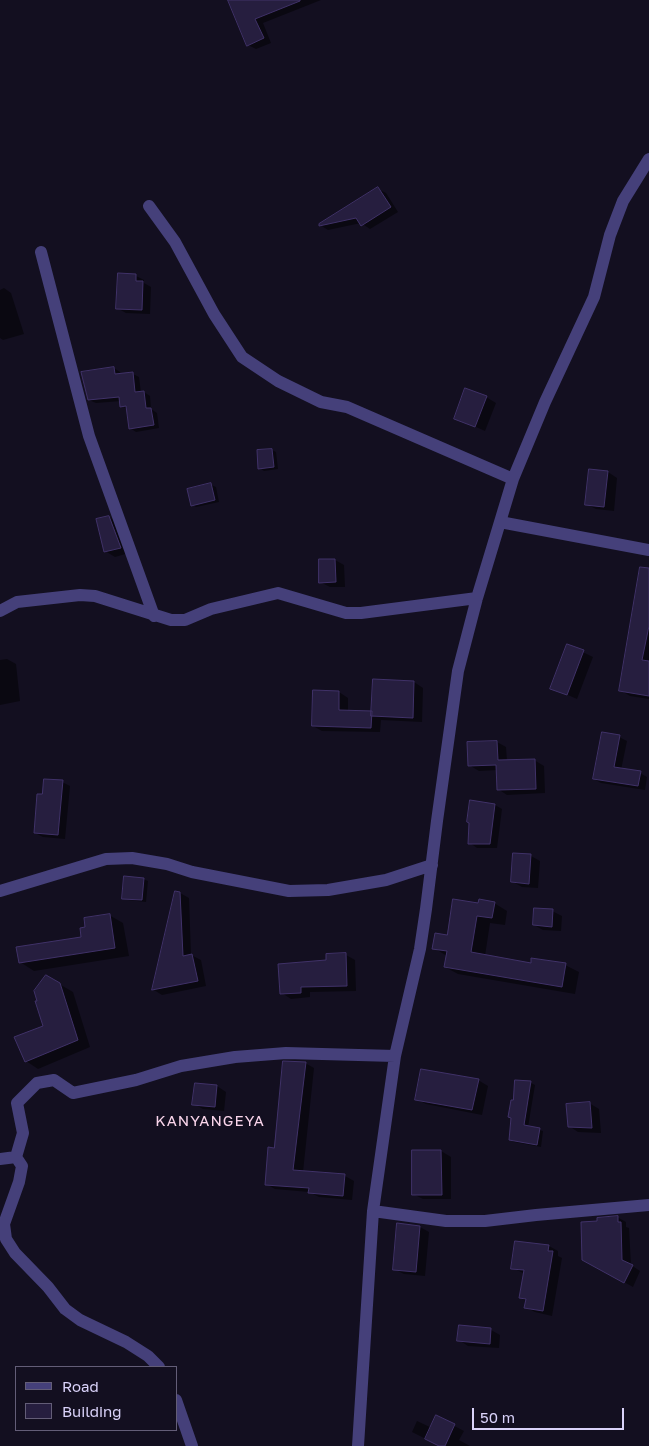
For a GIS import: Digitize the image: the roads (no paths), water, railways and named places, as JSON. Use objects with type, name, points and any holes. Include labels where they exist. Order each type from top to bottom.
[{"type":"street","points":[[358,1446],[373,1211],[396,1056],[420,949],[458,671],[477,598],[513,479],[545,402],[594,297],[610,235],[623,201],[649,158]]},
{"type":"street","points":[[149,206],[175,242],[214,314],[242,357],[278,381],[321,402],[347,407],[513,479]]},
{"type":"street","points":[[40,252],[89,436],[154,616]]},
{"type":"street","points":[[500,522],[649,550]]},
{"type":"street","points":[[0,611],[17,602],[80,595],[95,596],[154,616],[171,620],[185,620],[211,609],[278,593],[346,613],[361,613],[477,598]]},
{"type":"street","points":[[0,891],[106,859],[132,858],[289,891],[328,890],[386,880],[432,865]]},
{"type":"street","points":[[158,1366],[148,1356],[126,1342],[80,1320],[65,1309],[6,1239],[4,1224],[19,1182],[22,1166],[16,1157],[23,1133],[17,1103],[37,1084],[54,1080],[73,1093],[136,1080],[181,1066],[235,1057],[286,1053],[396,1056]]},
{"type":"street","points":[[0,1160],[16,1157]]},
{"type":"street","points":[[373,1211],[446,1221],[485,1221],[649,1205]]},
{"type":"street","points":[[178,1406],[192,1446]]},
{"type":"district","name":"KANYANGEYA","points":[[210,1121]]}]
